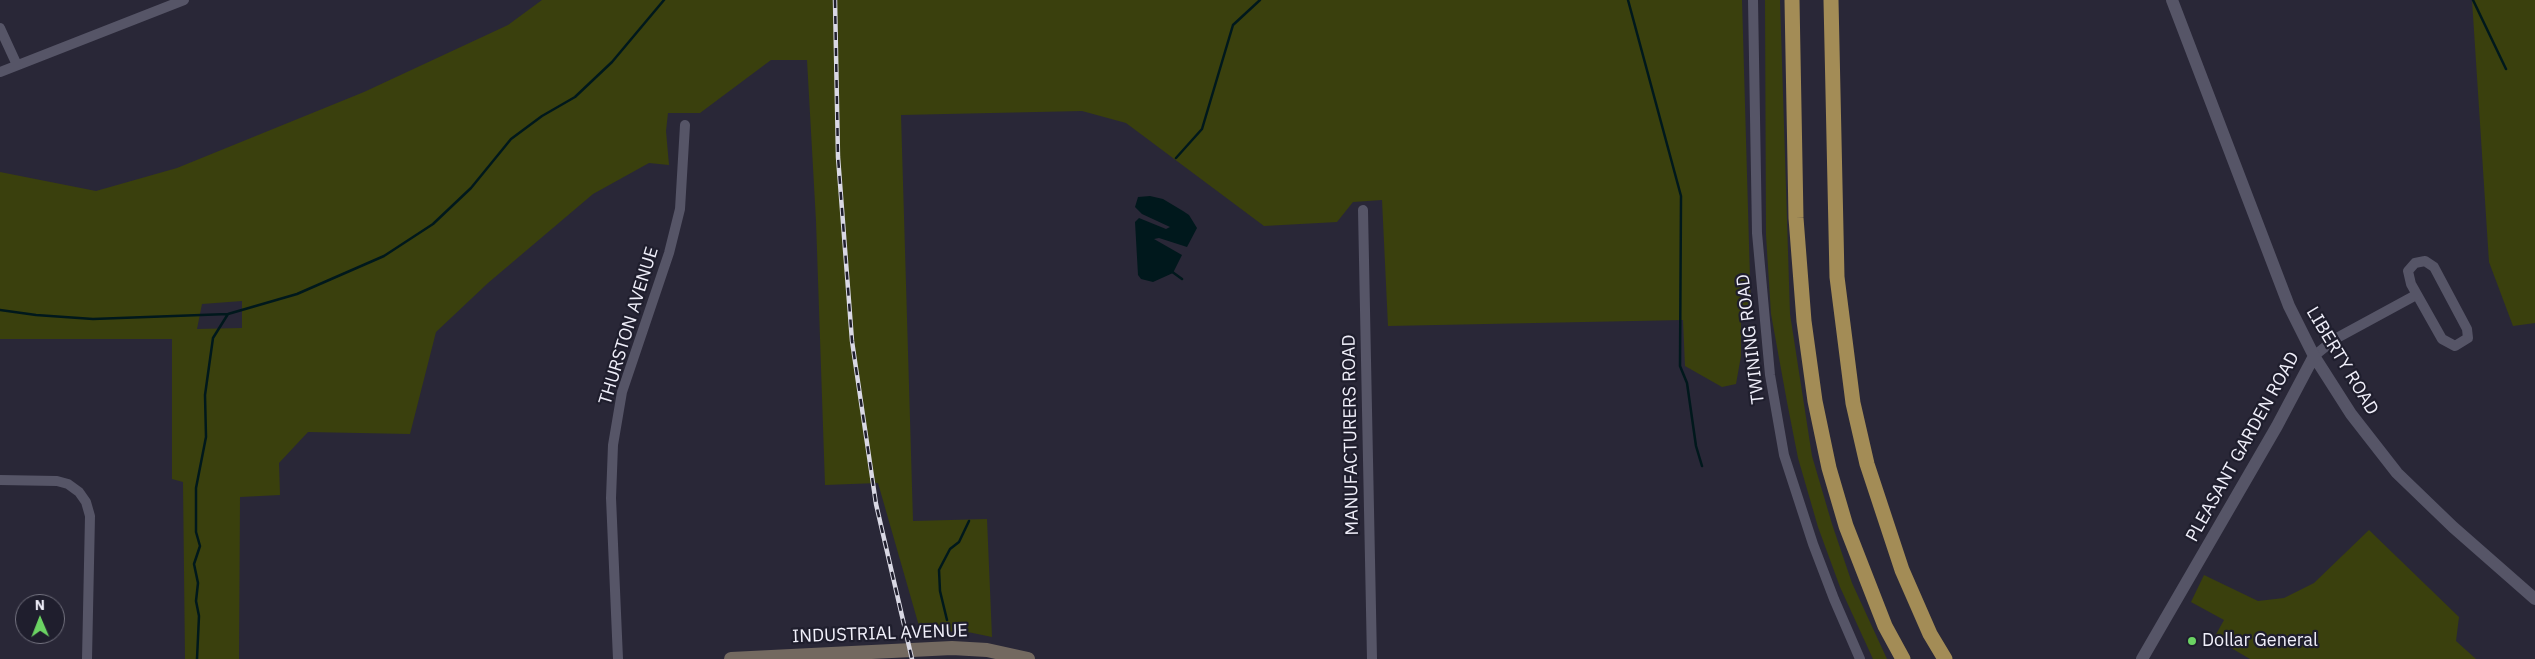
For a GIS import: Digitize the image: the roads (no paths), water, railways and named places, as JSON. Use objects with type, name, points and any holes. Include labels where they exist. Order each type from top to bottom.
[{"type":"highway","points":[[1792,0],[1796,218],[1804,321],[1815,401],[1828,468],[1846,526],[1875,602],[1903,659]]},
{"type":"highway","points":[[1831,0],[1837,277],[1853,403],[1867,464],[1899,562],[1930,634],[1944,659]]},
{"type":"main road","name":"INDUSTRIAL AVENUE","points":[[731,659],[952,648],[987,650],[1028,659]]},
{"type":"street","points":[[0,72],[184,0]]},
{"type":"street","name":"TWINING ROAD","points":[[1753,0],[1757,233],[1770,375],[1784,455],[1790,474],[1824,572],[1860,659]]},
{"type":"street","name":"LIBERTY ROAD","points":[[2172,0],[2290,306],[2314,356],[2351,414],[2397,472],[2453,527],[2535,599]]},
{"type":"street","points":[[0,28],[17,65]]},
{"type":"street","name":"THURSTON AVENUE","points":[[618,659],[611,498],[613,445],[622,392],[669,253],[680,209],[685,125]]},
{"type":"street","name":"MANUFACTURERS ROAD","points":[[1363,210],[1372,659]]},
{"type":"street","points":[[2425,261],[2434,267],[2458,309],[2467,329],[2468,338],[2455,346],[2442,339],[2416,295],[2408,271],[2415,263],[2425,261]]},
{"type":"street","name":"PLEASANT GARDEN ROAD","points":[[2142,659],[2277,426],[2314,356],[2336,339],[2416,295]]},
{"type":"street","points":[[0,480],[56,481],[68,484],[79,492],[86,502],[90,516],[87,659]]},
{"type":"waterway","points":[[0,310],[36,315],[93,319],[228,314],[297,294],[384,256],[433,224],[471,188],[511,139],[542,116],[575,97],[612,62],[664,0]]},
{"type":"waterway","points":[[1176,158],[1202,129],[1233,25],[1260,0]]},
{"type":"waterway","points":[[1628,0],[1681,196],[1680,366],[1687,383],[1696,446],[1702,466]]},
{"type":"waterway","points":[[2473,0],[2506,69]]},
{"type":"waterway","points":[[1171,271],[1182,279]]},
{"type":"waterway","points":[[197,659],[199,616],[196,601],[198,583],[194,564],[200,546],[196,532],[196,488],[206,437],[205,395],[213,338],[228,314]]},
{"type":"waterway","points":[[947,620],[940,591],[939,570],[950,549],[959,542],[969,521]]},
{"type":"railway","points":[[835,0],[838,157],[852,341],[876,504],[912,659]]},
{"type":"place","name":"Dollar General","points":[[2192,641]]}]
